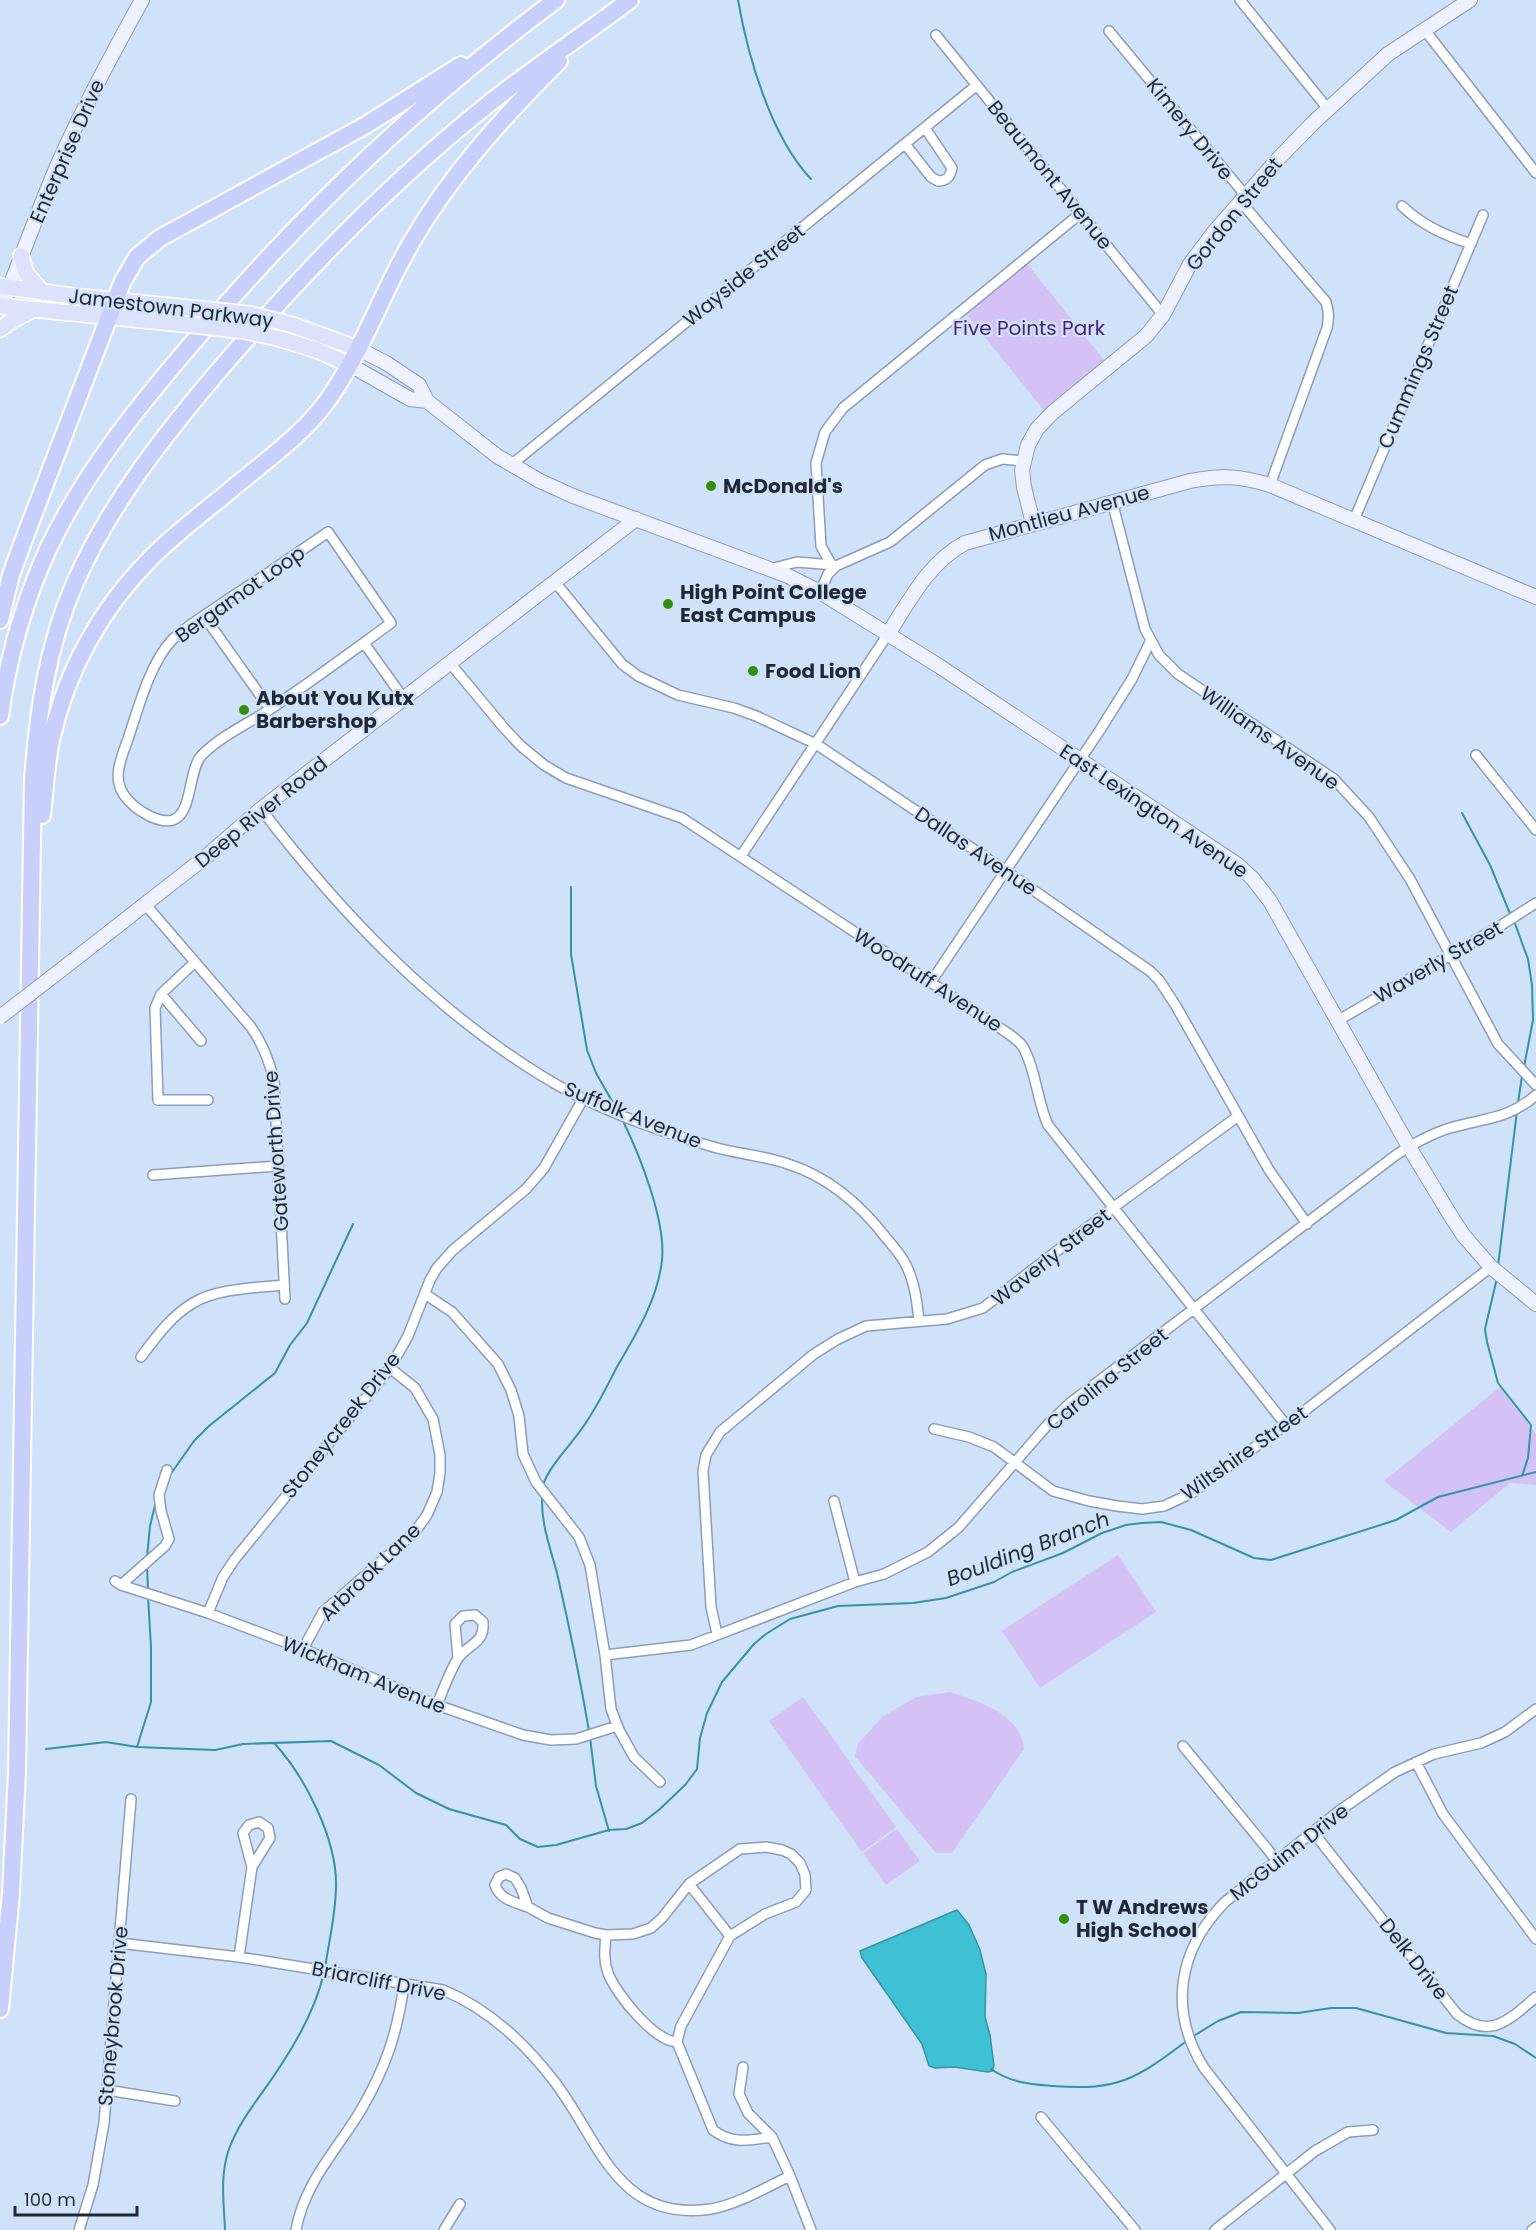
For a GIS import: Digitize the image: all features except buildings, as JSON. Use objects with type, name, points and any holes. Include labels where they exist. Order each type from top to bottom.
[{"type":"highway","points":[[0,716],[4,687],[18,629],[38,572],[74,501],[122,431],[206,327],[296,228],[393,136],[556,0]]},
{"type":"highway","points":[[0,2009],[10,1905],[16,1800],[33,779],[38,722],[54,640],[73,587],[112,513],[152,454],[263,320],[323,255],[477,114],[630,0]]},
{"type":"highway","points":[[0,620],[11,575],[24,538],[108,317],[131,265],[150,245],[374,120],[530,20]]},
{"type":"highway","points":[[30,918],[52,737],[65,692],[81,653],[93,633],[119,594],[149,560],[312,420],[326,403],[359,350],[381,298],[401,260],[449,184],[506,115],[592,28]]},
{"type":"main road","points":[[21,256],[26,273],[43,293]]},
{"type":"main road","name":"Jamestown Parkway","points":[[5,287],[43,293],[250,314],[293,325],[359,350]]},
{"type":"main road","name":"Jamestown Parkway","points":[[1,306],[245,331],[319,351],[350,365]]},
{"type":"main road","points":[[0,329],[32,310]]},
{"type":"street","name":"Enterprise Drive","points":[[1,306],[5,287],[21,256],[58,165],[82,113],[142,0]]},
{"type":"street","points":[[1240,0],[1328,109]]},
{"type":"street","name":"Gordon Street","points":[[1033,523],[1024,487],[1023,461],[1032,437],[1044,421],[1135,346],[1163,315],[1190,264],[1214,232],[1279,158],[1328,109],[1383,59],[1424,29],[1470,0]]},
{"type":"street","points":[[1424,29],[1536,173]]},
{"type":"street","name":"Kimery Drive","points":[[1109,31],[1240,190],[1246,208],[1326,302],[1329,317],[1270,485]]},
{"type":"street","name":"Beaumont Avenue","points":[[936,35],[1163,315]]},
{"type":"street","name":"Wayside Street","points":[[511,465],[977,85]]},
{"type":"street","points":[[905,144],[931,177],[938,181],[947,179],[952,168],[925,128]]},
{"type":"street","points":[[1402,206],[1418,221],[1445,235],[1471,244]]},
{"type":"street","points":[[833,565],[821,546],[816,463],[820,442],[836,416],[1081,213]]},
{"type":"street","name":"Cummings Street","points":[[1354,520],[1483,215]]},
{"type":"street","name":"Jamestown Parkway","points":[[359,350],[386,363],[419,385],[427,401],[511,465],[553,488],[636,519]]},
{"type":"street","name":"Jamestown Parkway","points":[[350,365],[410,399],[427,401]]},
{"type":"street","points":[[770,569],[797,562],[833,565],[890,542],[990,462],[1002,459],[1023,461]]},
{"type":"street","name":"Montlieu Avenue","points":[[741,856],[930,571],[946,554],[975,539],[1190,481],[1223,476],[1244,477],[1270,485],[1536,597]]},
{"type":"street","name":"Williams Avenue","points":[[1112,501],[1140,616],[1150,642],[1159,655],[1178,674],[1334,779],[1355,800],[1410,879],[1498,1044],[1536,1085]]},
{"type":"street","name":"East Lexington Avenue","points":[[636,519],[770,569],[820,592],[888,634],[1238,865],[1254,879],[1270,901],[1409,1147],[1464,1236],[1491,1267],[1536,1304]]},
{"type":"street","name":"Deep River Road","points":[[0,1017],[145,904],[261,809],[636,519]]},
{"type":"street","name":"Bergamot Loop","points":[[328,532],[391,623],[270,709],[218,742],[200,757],[181,813],[174,819],[164,820],[134,807],[124,797],[118,787],[117,771],[144,692],[159,660],[172,640],[204,616],[328,532]]},
{"type":"street","points":[[806,563],[816,555],[821,546]]},
{"type":"street","points":[[820,592],[833,565]]},
{"type":"street","name":"Dallas Avenue","points":[[555,582],[622,664],[638,676],[678,695],[734,708],[756,716],[816,744],[1132,957],[1159,980],[1269,1170],[1307,1224]]},
{"type":"street","points":[[204,616],[270,709]]},
{"type":"street","points":[[931,982],[1080,760],[1132,679],[1150,642]]},
{"type":"street","points":[[364,643],[404,699]]},
{"type":"street","name":"Woodruff Avenue","points":[[450,663],[504,728],[544,765],[566,778],[682,818],[1009,1034],[1022,1046],[1029,1063],[1041,1110],[1048,1125],[1286,1425]]},
{"type":"street","points":[[1476,755],[1536,830]]},
{"type":"street","name":"Suffolk Avenue","points":[[261,809],[363,932],[398,966],[490,1040],[541,1076],[583,1099],[637,1121],[718,1148],[788,1164],[834,1186],[867,1215],[905,1263],[915,1287],[919,1322]]},
{"type":"street","name":"Waverly Street","points":[[1338,1020],[1536,903]]},
{"type":"street","name":"Gateworth Drive","points":[[145,904],[251,1027],[267,1054],[274,1080],[285,1299]]},
{"type":"street","points":[[195,962],[161,994],[155,1008],[158,1101],[208,1100]]},
{"type":"street","points":[[161,994],[201,1041]]},
{"type":"street","name":"Carolina Street","points":[[605,1655],[691,1645],[855,1582],[884,1574],[928,1552],[959,1527],[1049,1422],[1070,1403],[1409,1147],[1451,1128],[1508,1114],[1536,1095]]},
{"type":"street","name":"Stoneycreek Drive","points":[[207,1614],[223,1577],[235,1559],[390,1368],[408,1336],[437,1268],[453,1250],[526,1189],[544,1168],[583,1099]]},
{"type":"street","name":"Waverly Street","points":[[717,1634],[711,1607],[703,1471],[706,1455],[714,1440],[727,1425],[814,1354],[838,1339],[866,1326],[947,1319],[983,1308],[1114,1207],[1237,1117]]},
{"type":"street","points":[[153,1175],[278,1166]]},
{"type":"street","name":"Wiltshire Street","points":[[934,1429],[969,1437],[994,1447],[1053,1491],[1117,1506],[1142,1509],[1164,1506],[1192,1493],[1286,1425],[1491,1267]]},
{"type":"street","points":[[141,1357],[167,1324],[194,1302],[220,1293],[284,1285]]},
{"type":"street","points":[[425,1294],[452,1312],[498,1364],[519,1416],[523,1454],[531,1473],[550,1502],[579,1537],[590,1565],[605,1655],[611,1709],[634,1757],[660,1782]]},
{"type":"street","name":"Arbrook Lane","points":[[303,1649],[323,1612],[414,1533],[427,1515],[436,1492],[440,1473],[440,1455],[433,1419],[414,1388],[390,1368]]},
{"type":"street","name":"Wickham Avenue","points":[[167,1470],[159,1495],[161,1512],[169,1539],[165,1546],[118,1583],[303,1649],[437,1705],[523,1735],[551,1740],[576,1739],[618,1726]]},
{"type":"street","points":[[834,1501],[855,1582]]},
{"type":"street","points":[[437,1705],[458,1658],[478,1640],[484,1631],[483,1622],[475,1615],[463,1616],[455,1624],[458,1658]]},
{"type":"street","name":"McGuinn Drive","points":[[1330,2230],[1204,2068],[1192,2048],[1182,2004],[1185,1967],[1199,1932],[1210,1917],[1225,1902],[1313,1832],[1395,1772],[1434,1754],[1481,1743],[1505,1731],[1536,1709]]},
{"type":"street","points":[[1183,1746],[1278,1862]]},
{"type":"street","points":[[1416,1762],[1443,1814],[1536,1939]]},
{"type":"street","name":"Stoneybrook Drive","points":[[79,2230],[93,2185],[104,2123],[131,1799]]},
{"type":"street","name":"Delk Drive","points":[[1313,1832],[1457,2014],[1466,2021],[1484,2027],[1495,2026],[1510,2019],[1536,1997]]},
{"type":"street","points":[[528,1907],[548,1918],[606,1935],[633,1934],[651,1928],[689,1884],[740,1850],[766,1847],[791,1854],[800,1863],[805,1875],[806,1890],[796,1902],[765,1914],[730,1936],[681,2026],[677,2042],[713,2130],[723,2138],[733,2141],[754,2141],[772,2137]]},
{"type":"street","points":[[239,1957],[252,1868]]},
{"type":"street","points":[[689,1884],[730,1936]]},
{"type":"street","points":[[606,1935],[605,1961],[609,1975],[617,1989],[654,2032],[669,2042],[677,2042]]},
{"type":"street","name":"Briarcliff Drive","points":[[119,1943],[239,1957],[450,1993],[480,2008],[507,2029],[555,2082],[611,2172],[627,2187],[646,2199],[677,2209],[710,2209],[735,2201],[790,2176]]},
{"type":"street","points":[[296,2230],[308,2191],[335,2146],[360,2112],[380,2074],[393,2042],[404,1985]]},
{"type":"street","points":[[743,2067],[739,2094],[748,2114],[772,2137],[811,2230]]},
{"type":"street","points":[[107,2090],[175,2101]]},
{"type":"street","points":[[1041,2117],[1135,2230]]},
{"type":"street","points":[[1215,2230],[1315,2151],[1348,2132],[1372,2130]]},
{"type":"street","points":[[444,2230],[460,2204]]},
{"type":"street","points":[[1532,2230],[1536,2227]]},
{"type":"green space","name":"Five Points Park","points":[[1025,261],[1108,365],[1046,413],[963,310]]},
{"type":"green space","points":[[1500,1387],[1536,1434],[1536,1485],[1510,1483],[1451,1532],[1384,1481]]},
{"type":"green space","points":[[1118,1555],[1156,1612],[1040,1688],[1002,1631]]},
{"type":"green space","points":[[950,1692],[985,1705],[1007,1718],[1021,1737],[1024,1749],[952,1853],[936,1853],[855,1756],[858,1744],[882,1717],[916,1697]]},
{"type":"green space","points":[[803,1697],[850,1762],[845,1765],[850,1763],[896,1827],[862,1852],[769,1721]]},
{"type":"green space","points":[[897,1829],[920,1861],[886,1885],[863,1853]]},
{"type":"water","points":[[957,1910],[969,1925],[980,1950],[986,1974],[985,2017],[994,2066],[992,2071],[988,2072],[929,2066],[922,2044],[862,1958],[860,1951]]},
{"type":"waterway","points":[[738,0],[748,46],[763,95],[784,141],[811,179]]},
{"type":"waterway","points":[[1462,813],[1490,865],[1511,916]]},
{"type":"waterway","points":[[571,887],[571,954],[587,1050],[596,1073],[617,1110]]},
{"type":"waterway","points":[[1514,921],[1528,959],[1532,985],[1533,1020],[1524,1067]]},
{"type":"waterway","points":[[1518,1103],[1522,1076]]},
{"type":"waterway","points":[[1498,1266],[1517,1111]]},
{"type":"waterway","points":[[543,1485],[551,1469],[582,1429],[639,1328],[646,1315],[660,1274],[662,1244],[656,1208],[644,1170],[623,1121]]},
{"type":"waterway","points":[[170,1475],[194,1441],[209,1426],[275,1373],[290,1345],[307,1323],[353,1224]]},
{"type":"waterway","points":[[1497,1278],[1485,1329],[1498,1383],[1531,1425],[1528,1458],[1522,1476]]},
{"type":"waterway","name":"Boulding Branch","points":[[46,1749],[106,1742],[137,1747],[215,1750],[243,1744],[331,1741],[379,1765],[416,1793],[449,1809],[506,1825],[520,1839],[538,1847],[556,1845],[609,1830],[626,1829],[642,1823],[686,1784],[697,1769],[700,1738],[707,1713],[722,1682],[754,1644],[790,1619],[838,1606],[913,1603],[946,1598],[994,1582],[1012,1572],[1063,1553],[1102,1533],[1126,1525],[1142,1523],[1161,1522],[1191,1530],[1254,1558],[1271,1560],[1396,1520],[1438,1497],[1536,1472]]},
{"type":"waterway","points":[[542,1496],[544,1526],[566,1612],[589,1731]]},
{"type":"waterway","points":[[147,1557],[150,1526],[156,1501]]},
{"type":"waterway","points":[[147,1566],[148,1590]]},
{"type":"waterway","points":[[137,1747],[151,1702],[148,1596]]},
{"type":"waterway","points":[[590,1737],[596,1786],[609,1831]]},
{"type":"waterway","points":[[275,1744],[308,1791],[331,1849],[335,1868],[336,1896],[325,1968]]},
{"type":"waterway","points":[[225,2230],[223,2181],[228,2152],[238,2129],[288,2055],[300,2033],[312,2009],[324,1973]]},
{"type":"waterway","points":[[1192,2037],[1218,2021],[1241,2012],[1298,2013],[1331,2008],[1356,2008],[1446,2033],[1493,2036],[1515,2044],[1536,2058]]},
{"type":"waterway","points":[[991,2069],[1013,2080],[1029,2083],[1076,2087],[1111,2084],[1140,2073],[1188,2040]]},
{"type":"place","name":"McDonald's","points":[[711,486]]},
{"type":"place","name":"High Point College East Campus","points":[[668,604]]},
{"type":"place","name":"Food Lion","points":[[753,671]]},
{"type":"place","name":"About You Kutx Barbershop","points":[[244,710]]},
{"type":"place","name":"T W Andrews High School","points":[[1064,1919]]}]
